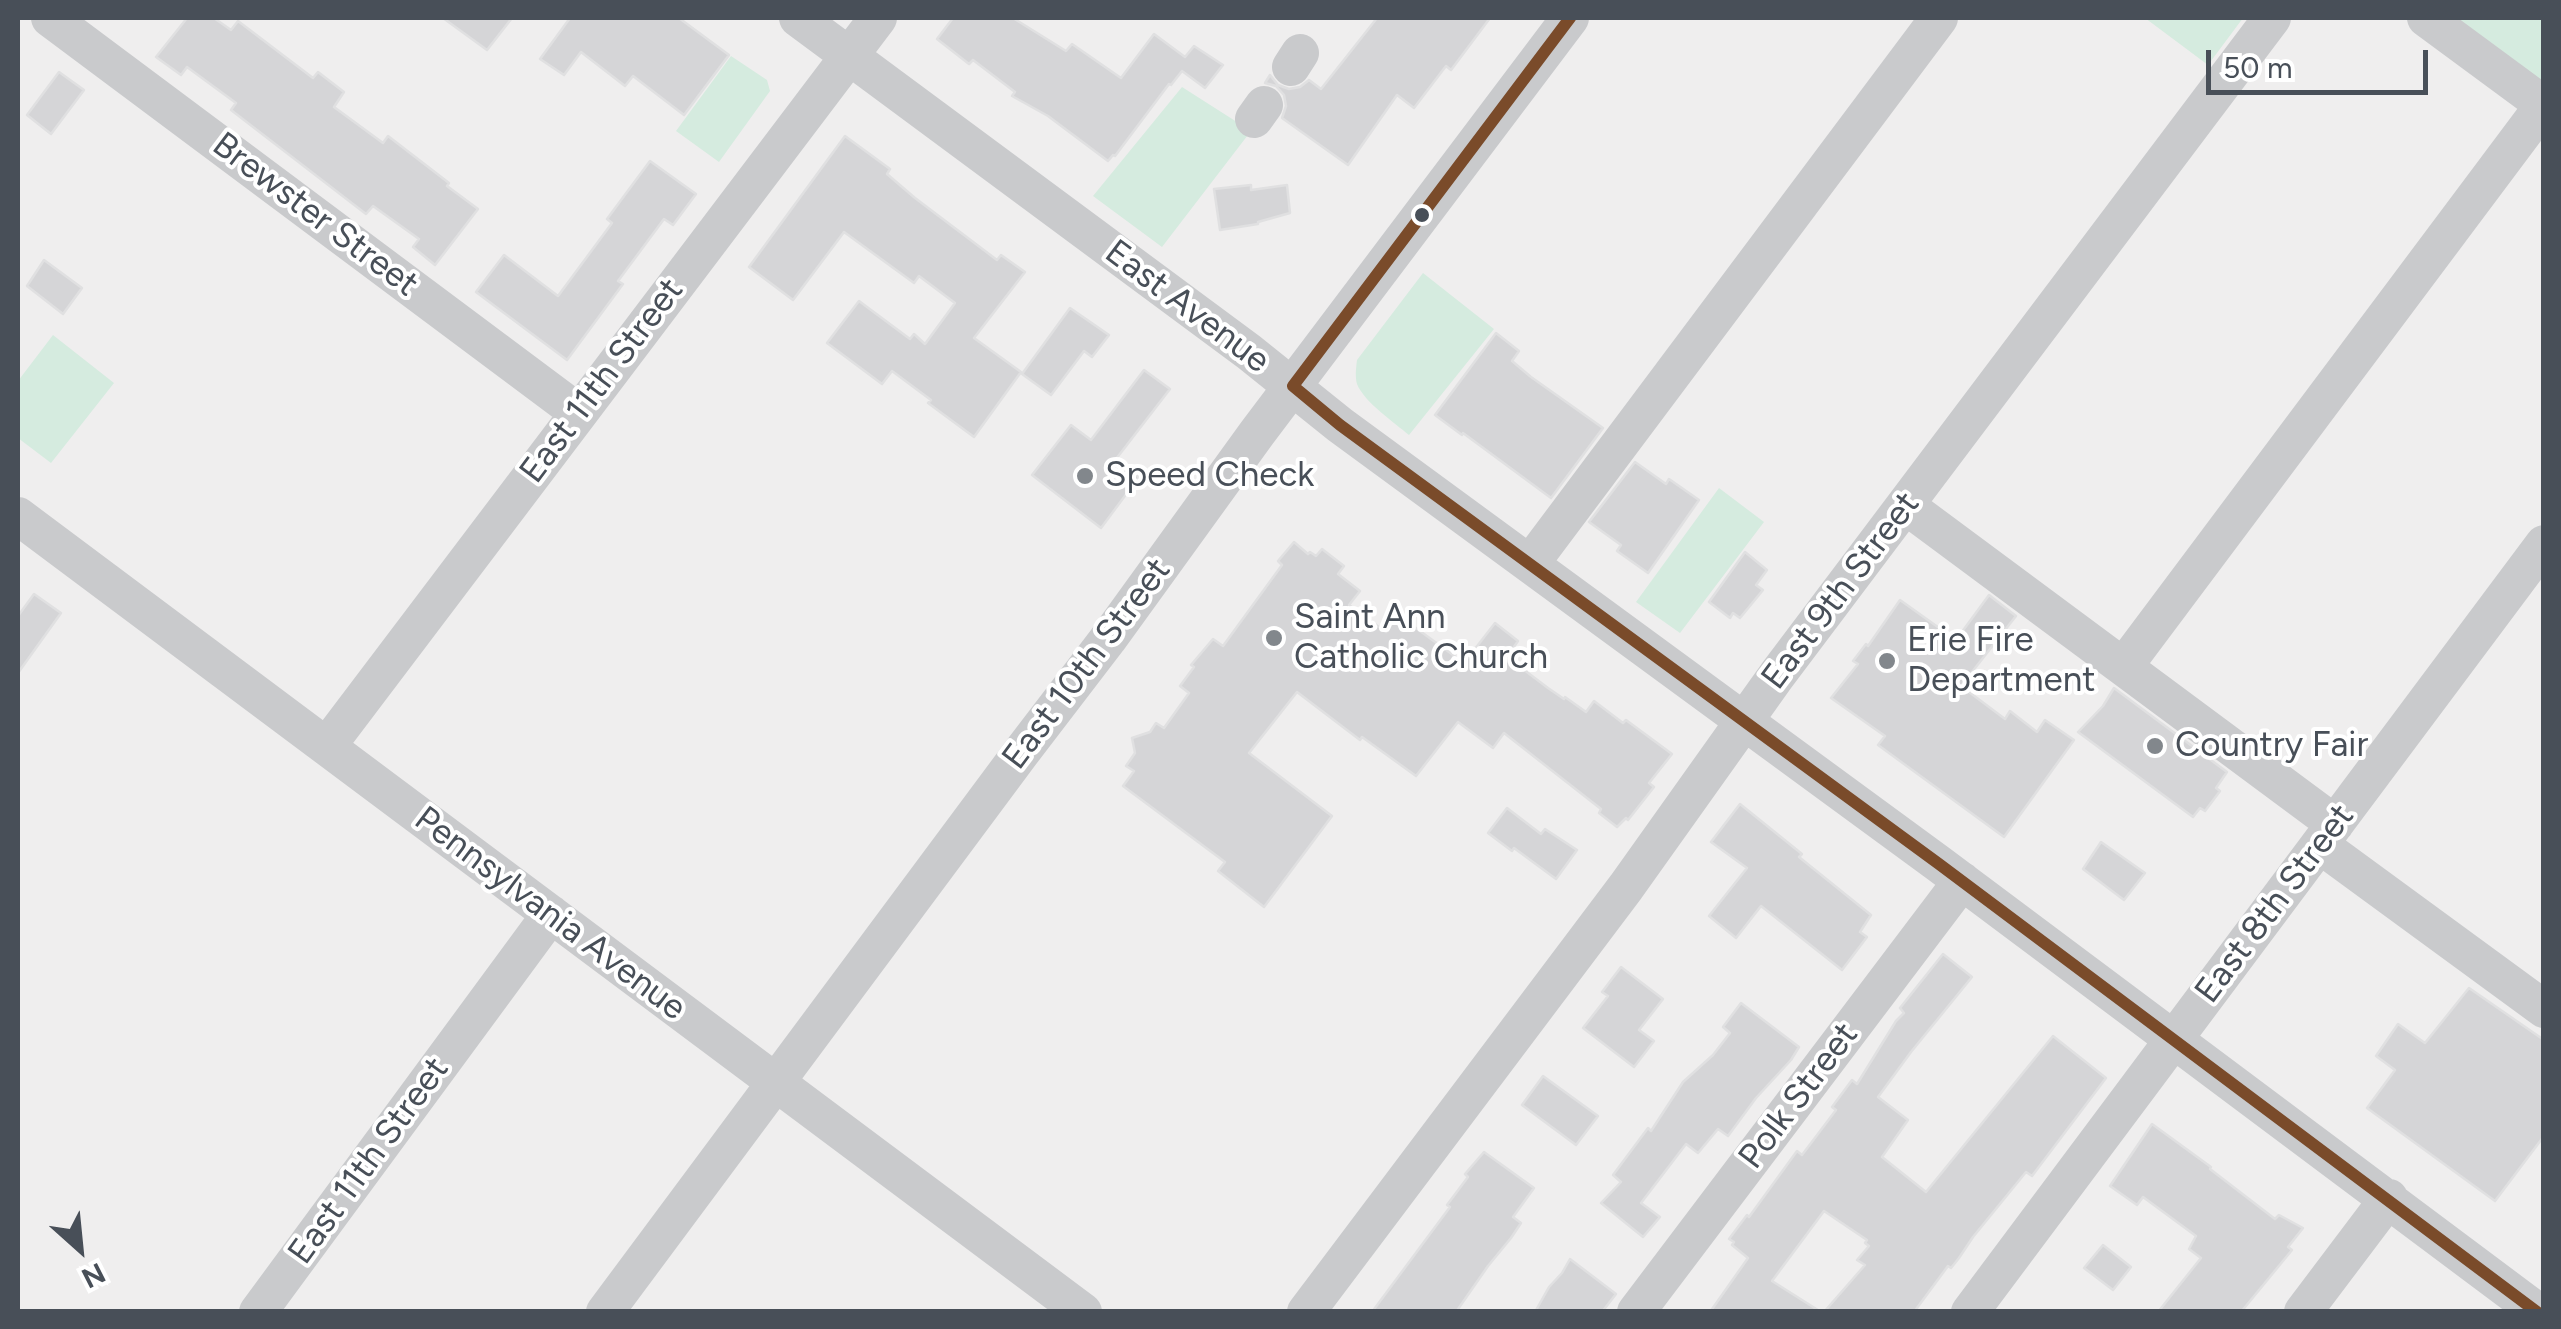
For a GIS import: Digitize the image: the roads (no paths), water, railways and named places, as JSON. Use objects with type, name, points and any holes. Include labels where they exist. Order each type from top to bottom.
[{"type":"street","name":"Brewster Street","points":[[50,18],[579,413]]},
{"type":"street","name":"East Avenue","points":[[798,18],[1340,425],[1962,881],[2538,1312]]},
{"type":"street","name":"East 11th Street","points":[[326,746],[878,18]]},
{"type":"street","name":"East 10th Street","points":[[605,1312],[1570,18]]},
{"type":"street","points":[[1530,564],[1939,18]]},
{"type":"street","name":"East 9th Street","points":[[1306,1312],[1626,887],[1744,720],[2272,18]]},
{"type":"street","points":[[2124,666],[2544,105],[2426,18]]},
{"type":"street","points":[[1905,505],[2124,666],[2544,1009]]},
{"type":"street","name":"Pennsylvania Avenue","points":[[18,516],[1083,1312]]},
{"type":"street","name":"East 8th Street","points":[[1970,1312],[2544,544]]},
{"type":"street","name":"Polk Street","points":[[1636,1312],[1962,881]]},
{"type":"street","name":"East 11th Street","points":[[258,1312],[552,914]]},
{"type":"street","points":[[2303,1312],[2388,1198]]},
{"type":"place","name":"Speed Check","points":[[1085,476]]},
{"type":"place","name":"Saint Ann Catholic Church","points":[[1274,638]]},
{"type":"place","name":"Erie Fire Department","points":[[1887,661]]},
{"type":"place","name":"Country Fair","points":[[2155,746]]}]
